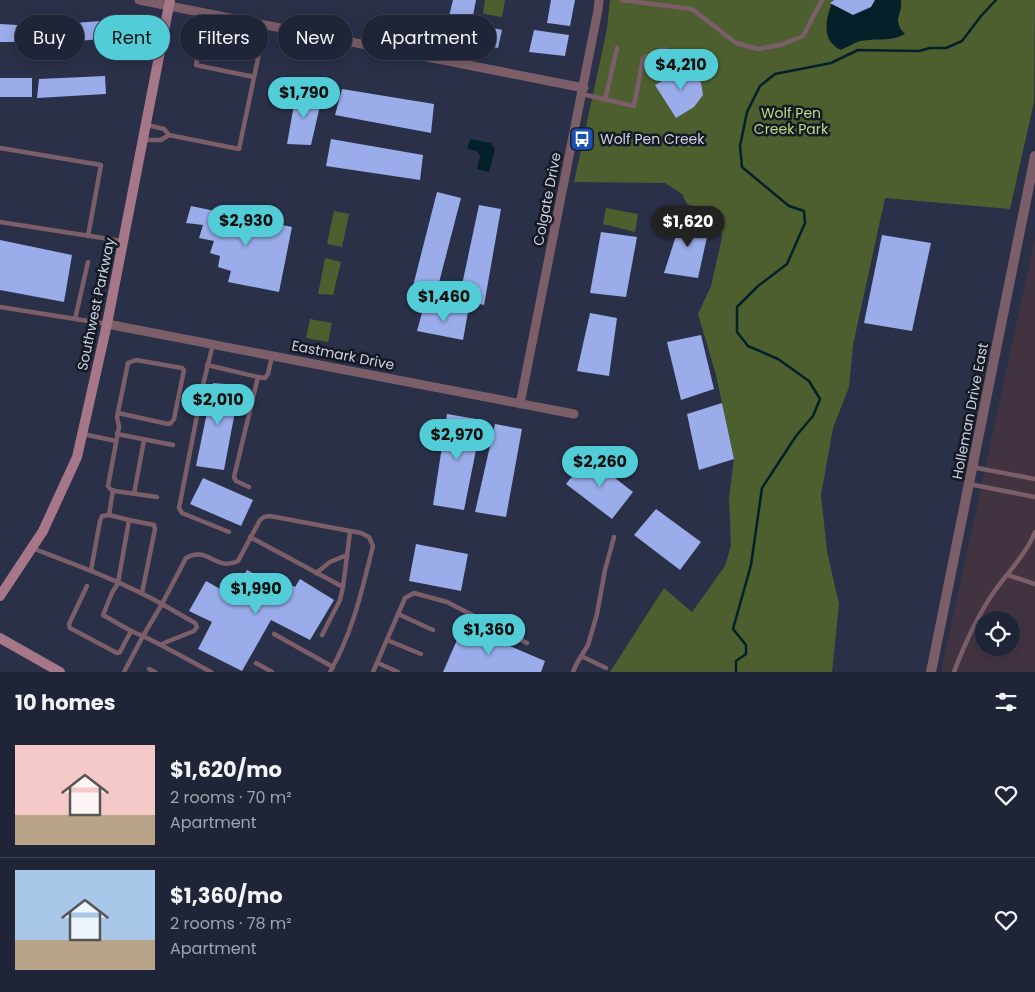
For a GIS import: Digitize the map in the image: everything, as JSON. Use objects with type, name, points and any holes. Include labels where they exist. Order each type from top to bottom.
[{"type":"main road","name":"Southwest Parkway","points":[[0,596],[42,531],[76,457],[144,140],[145,125],[169,3]]},
{"type":"main road","points":[[0,638],[60,672]]},
{"type":"street","points":[[138,0],[169,3],[221,15]]},
{"type":"street","name":"Colgate Drive","points":[[520,404],[583,91],[599,0]]},
{"type":"street","points":[[268,26],[583,91]]},
{"type":"street","name":"Holleman Drive East","points":[[931,672],[1035,156]]},
{"type":"street","name":"Eastmark Drive","points":[[106,324],[574,414]]},
{"type":"lane","points":[[622,0],[692,9],[736,43],[758,49],[780,46],[803,36],[822,0]]},
{"type":"lane","points":[[605,100],[617,48]]},
{"type":"lane","points":[[583,91],[605,100],[634,106],[643,58],[664,49]]},
{"type":"lane","points":[[197,60],[196,66],[254,76]]},
{"type":"lane","points":[[145,125],[164,129],[169,135],[239,149],[257,60]]},
{"type":"lane","points":[[144,140],[162,140],[169,135]]},
{"type":"lane","points":[[0,148],[101,164],[88,236]]},
{"type":"lane","points":[[0,222],[123,241]]},
{"type":"lane","points":[[75,319],[88,262]]},
{"type":"lane","points":[[0,307],[106,324]]},
{"type":"lane","points":[[212,344],[179,508],[182,513],[229,532]]},
{"type":"lane","points":[[207,366],[265,378],[268,374],[272,355]]},
{"type":"lane","points":[[118,413],[168,424],[171,423],[174,419],[184,370],[182,368],[132,360],[128,363],[118,413],[117,434],[108,486],[113,490],[157,497]]},
{"type":"lane","points":[[249,487],[234,478],[258,377]]},
{"type":"lane","points":[[82,434],[116,441]]},
{"type":"lane","points":[[117,434],[173,445]]},
{"type":"lane","points":[[134,494],[144,440]]},
{"type":"lane","points":[[972,467],[1035,479]]},
{"type":"lane","points":[[970,484],[1035,497]]},
{"type":"lane","points":[[109,515],[113,490]]},
{"type":"lane","points":[[91,570],[102,516],[109,515],[154,525],[155,529],[142,593]]},
{"type":"lane","points":[[124,672],[186,558],[193,553],[201,554],[224,565],[231,565],[238,561],[260,520],[270,516],[361,533],[369,537],[373,546],[358,608],[330,672]]},
{"type":"lane","points":[[129,520],[118,583],[103,615],[211,672]]},
{"type":"lane","points":[[322,635],[340,600],[350,532]]},
{"type":"lane","points":[[954,672],[984,606],[1022,557],[1035,532]]},
{"type":"lane","points":[[250,537],[343,587]]},
{"type":"lane","points":[[573,672],[588,645],[614,537]]},
{"type":"lane","points":[[32,548],[91,570],[142,593],[195,623],[197,627],[194,631],[161,645]]},
{"type":"lane","points":[[316,573],[330,562],[347,555]]},
{"type":"lane","points":[[1008,574],[1035,584]]},
{"type":"lane","points":[[87,586],[70,624],[70,628],[117,653],[131,631]]},
{"type":"lane","points":[[374,672],[405,598],[414,593],[447,602],[527,643]]},
{"type":"lane","points":[[398,614],[433,630]]},
{"type":"lane","points":[[274,634],[333,667]]},
{"type":"lane","points":[[387,640],[421,654]]},
{"type":"lane","points":[[581,656],[606,668]]},
{"type":"lane","points":[[378,663],[398,672]]},
{"type":"lane","points":[[256,664],[272,672]]},
{"type":"lane","points":[[149,669],[155,672]]},
{"type":"shaded area","points":[[1035,238],[1035,672],[941,672]]},
{"type":"green space","points":[[485,0],[505,0],[502,17],[483,14]]},
{"type":"green space","name":"Wolf Pen Creek Park","points":[[610,0],[1035,0],[1034,102],[1010,209],[885,198],[853,345],[849,387],[833,428],[821,495],[827,551],[839,604],[832,672],[610,672],[664,588],[692,612],[725,566],[731,546],[729,498],[734,459],[716,375],[698,314],[711,286],[722,237],[719,218],[707,211],[687,204],[682,194],[665,183],[574,182],[607,29]]},
{"type":"green space","points":[[606,208],[638,214],[635,232],[603,224]]},
{"type":"green space","points":[[334,211],[349,214],[342,247],[327,244]]},
{"type":"green space","points":[[325,258],[341,262],[333,295],[318,294]]},
{"type":"green space","points":[[310,319],[332,323],[328,342],[306,338]]},
{"type":"water","points":[[833,0],[901,0],[898,21],[905,34],[889,39],[860,41],[841,50],[834,46],[827,35],[828,14]]},
{"type":"water","points":[[470,139],[491,143],[495,149],[489,172],[477,169],[480,156],[477,151],[467,149]]},
{"type":"building","points":[[453,0],[476,0],[473,15],[449,15]]},
{"type":"building","points":[[551,0],[575,0],[570,26],[547,23]]},
{"type":"building","points":[[834,0],[875,0],[871,7],[853,15],[830,3]]},
{"type":"building","points":[[84,22],[94,22],[94,40],[84,40]]},
{"type":"building","points":[[0,24],[15,25],[15,42],[0,42]]},
{"type":"building","points":[[496,29],[502,30],[498,48],[496,48]]},
{"type":"building","points":[[534,30],[569,35],[565,56],[529,52]]},
{"type":"building","points":[[691,66],[701,83],[703,95],[694,107],[676,118],[655,85]]},
{"type":"building","points":[[105,76],[106,94],[37,98],[39,79]]},
{"type":"building","points":[[0,78],[32,78],[32,97],[0,97]]},
{"type":"building","points":[[342,89],[434,104],[431,133],[335,115]]},
{"type":"building","points":[[296,93],[322,97],[311,145],[287,144]]},
{"type":"building","points":[[331,139],[423,155],[420,180],[326,166]]},
{"type":"building","points":[[437,192],[461,198],[435,298],[411,294]]},
{"type":"building","points":[[479,205],[501,209],[484,305],[459,299]]},
{"type":"building","points":[[191,206],[292,227],[279,292],[228,282],[231,271],[218,267],[220,256],[210,253],[214,241],[199,238],[203,225],[186,223]]},
{"type":"building","points":[[683,214],[710,223],[698,278],[664,273]]},
{"type":"building","points":[[601,232],[637,237],[626,297],[590,293]]},
{"type":"building","points":[[882,235],[931,243],[912,331],[864,323]]},
{"type":"building","points":[[0,240],[72,255],[64,302],[0,290]]},
{"type":"building","points":[[423,309],[468,312],[463,340],[417,331]]},
{"type":"building","points":[[590,313],[617,318],[609,376],[577,371]]},
{"type":"building","points":[[701,335],[714,389],[681,400],[667,342]]},
{"type":"building","points":[[213,383],[240,385],[224,470],[196,466]]},
{"type":"building","points":[[722,403],[734,459],[699,470],[687,414]]},
{"type":"building","points":[[447,414],[482,420],[464,510],[433,505]]},
{"type":"building","points":[[495,424],[522,429],[506,517],[475,512]]},
{"type":"building","points":[[588,457],[633,492],[612,519],[566,484]]},
{"type":"building","points":[[203,478],[253,500],[241,526],[190,504]]},
{"type":"building","points":[[656,509],[701,542],[680,570],[634,535]]},
{"type":"building","points":[[416,544],[468,554],[461,591],[409,581]]},
{"type":"building","points":[[247,570],[276,585],[279,579],[295,587],[300,579],[334,600],[310,640],[271,620],[242,671],[198,649],[212,622],[189,611],[206,581],[231,595]]},
{"type":"building","points":[[463,626],[545,661],[541,672],[443,672]]},
{"type":"waterway","name":"Wolf Pen Creek","points":[[736,672],[736,661],[746,654],[746,645],[733,629],[751,565],[762,488],[796,436],[813,416],[820,399],[809,381],[778,359],[748,346],[737,332],[737,307],[758,286],[787,264],[805,223],[804,211],[789,206],[742,167],[740,146],[747,112],[760,86],[775,74],[831,63],[858,50],[919,51],[930,48],[946,48],[962,41],[996,0]]},
{"type":"place","name":"Wolf Pen Creek","points":[[582,139]]}]
